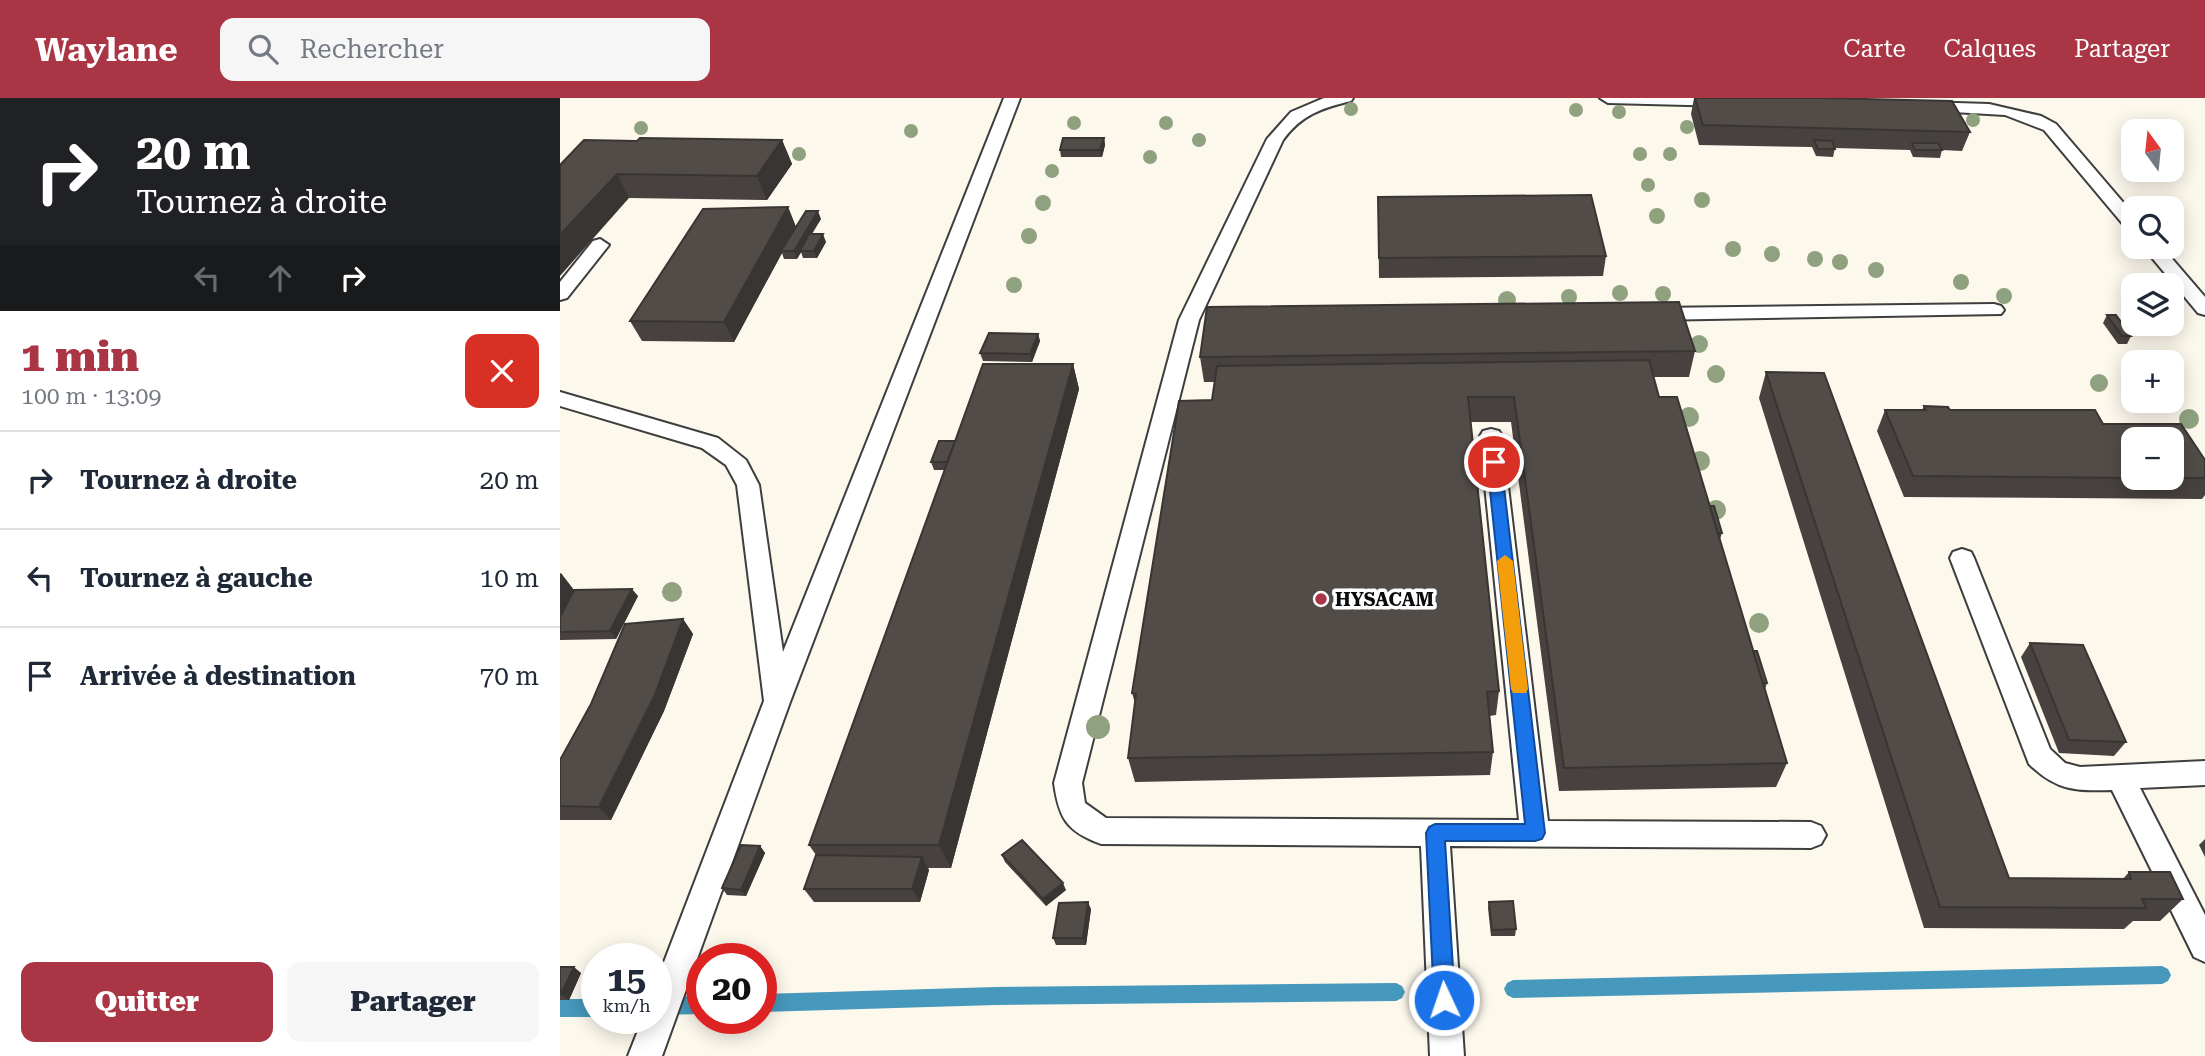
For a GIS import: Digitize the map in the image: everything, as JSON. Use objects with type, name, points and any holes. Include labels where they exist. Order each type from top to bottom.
[{"type":"lane","points":[[645,1056],[777,702],[1012,98]]},
{"type":"lane","points":[[1345,98],[1316,104],[1289,118],[1275,139],[1189,320],[1068,783],[1072,810],[1101,831],[1811,835]]},
{"type":"lane","points":[[1608,98],[1745,102]]},
{"type":"lane","points":[[1908,106],[1990,108],[2036,118],[2050,127],[2121,211]]},
{"type":"lane","points":[[560,294],[600,246]]},
{"type":"lane","points":[[2162,259],[2205,309]]},
{"type":"lane","points":[[1633,314],[1994,310]]},
{"type":"lane","points":[[1189,320],[1217,320]]},
{"type":"lane","points":[[560,399],[710,443],[732,455],[743,470],[748,485],[777,702]]},
{"type":"lane","points":[[1491,436],[1535,833]]},
{"type":"lane","points":[[1962,558],[2039,756],[2056,772],[2080,779],[2205,773]]},
{"type":"lane","points":[[2120,777],[2205,947]]},
{"type":"lane","points":[[1435,833],[1447,1056]]},
{"type":"building","points":[[1695,98],[1952,101],[1970,132],[1703,125]]},
{"type":"building","points":[[640,138],[782,140],[757,176],[617,174],[560,235],[560,165],[584,140],[637,141]]},
{"type":"building","points":[[1063,138],[1104,138],[1100,150],[1060,150]]},
{"type":"building","points":[[1814,140],[1832,141],[1835,149],[1818,149]]},
{"type":"building","points":[[1912,143],[1938,143],[1942,150],[1915,150]]},
{"type":"building","points":[[1591,195],[1606,256],[1379,258],[1378,197]]},
{"type":"building","points":[[788,207],[724,322],[630,321],[703,209]]},
{"type":"building","points":[[806,211],[818,211],[794,251],[781,251]]},
{"type":"building","points":[[809,234],[823,234],[814,251],[800,251]]},
{"type":"building","points":[[1679,302],[1695,351],[1200,357],[1207,307]]},
{"type":"building","points":[[2107,315],[2116,315],[2121,322],[2121,335]]},
{"type":"building","points":[[989,333],[1038,334],[1030,354],[980,353]]},
{"type":"building","name":"HYSACAM","points":[[1649,360],[1659,397],[1677,397],[1787,763],[1564,768],[1514,397],[1468,397],[1499,691],[1487,692],[1493,752],[1128,758],[1136,694],[1132,693],[1179,401],[1212,400],[1217,366]]},
{"type":"building","points":[[983,364],[1073,364],[939,845],[809,845]]},
{"type":"building","points":[[1766,372],[1824,373],[2009,878],[2131,879],[2129,872],[2170,872],[2183,899],[2142,899],[2146,908],[1940,907]]},
{"type":"building","points":[[1924,406],[1948,407],[1950,410],[2095,410],[2103,424],[2181,424],[2183,427],[2121,427],[2121,478],[1913,476],[1885,410],[1926,410]]},
{"type":"building","points":[[2184,428],[2205,460],[2205,478],[2184,478]]},
{"type":"building","points":[[939,441],[955,441],[947,462],[931,462]]},
{"type":"building","points":[[1710,506],[1714,506],[1722,533],[1718,533]]},
{"type":"building","points":[[632,589],[610,631],[560,632],[560,617],[574,590]]},
{"type":"building","points":[[683,619],[654,697],[599,807],[560,806],[560,760],[591,704],[625,624]]},
{"type":"building","points":[[2030,643],[2083,645],[2126,742],[2069,740]]},
{"type":"building","points":[[1753,651],[1757,651],[1767,683],[1763,683]]},
{"type":"building","points":[[1022,840],[1063,883],[1043,899],[1002,855]]},
{"type":"building","points":[[741,845],[760,846],[741,890],[722,888]]},
{"type":"building","points":[[816,855],[922,857],[912,889],[804,889]]},
{"type":"building","points":[[1513,901],[1516,929],[1492,930],[1489,902]]},
{"type":"building","points":[[1088,902],[1083,938],[1053,938],[1059,903]]},
{"type":"building","points":[[560,967],[574,967],[561,994],[560,994]]},
{"type":"waterway","points":[[1513,989],[2162,975]]},
{"type":"waterway","points":[[777,1003],[996,996],[1396,992]]},
{"type":"waterway","points":[[672,1006],[686,1005]]},
{"type":"waterway","points":[[560,1008],[581,1008]]},
{"type":"slow traffic","points":[[1505,561],[1519,689]]},
{"type":"place","name":"HYSACAM","points":[[1321,599]]},
{"type":"route","points":[[1444,1000],[1435,833],[1535,833],[1494,462]]}]
